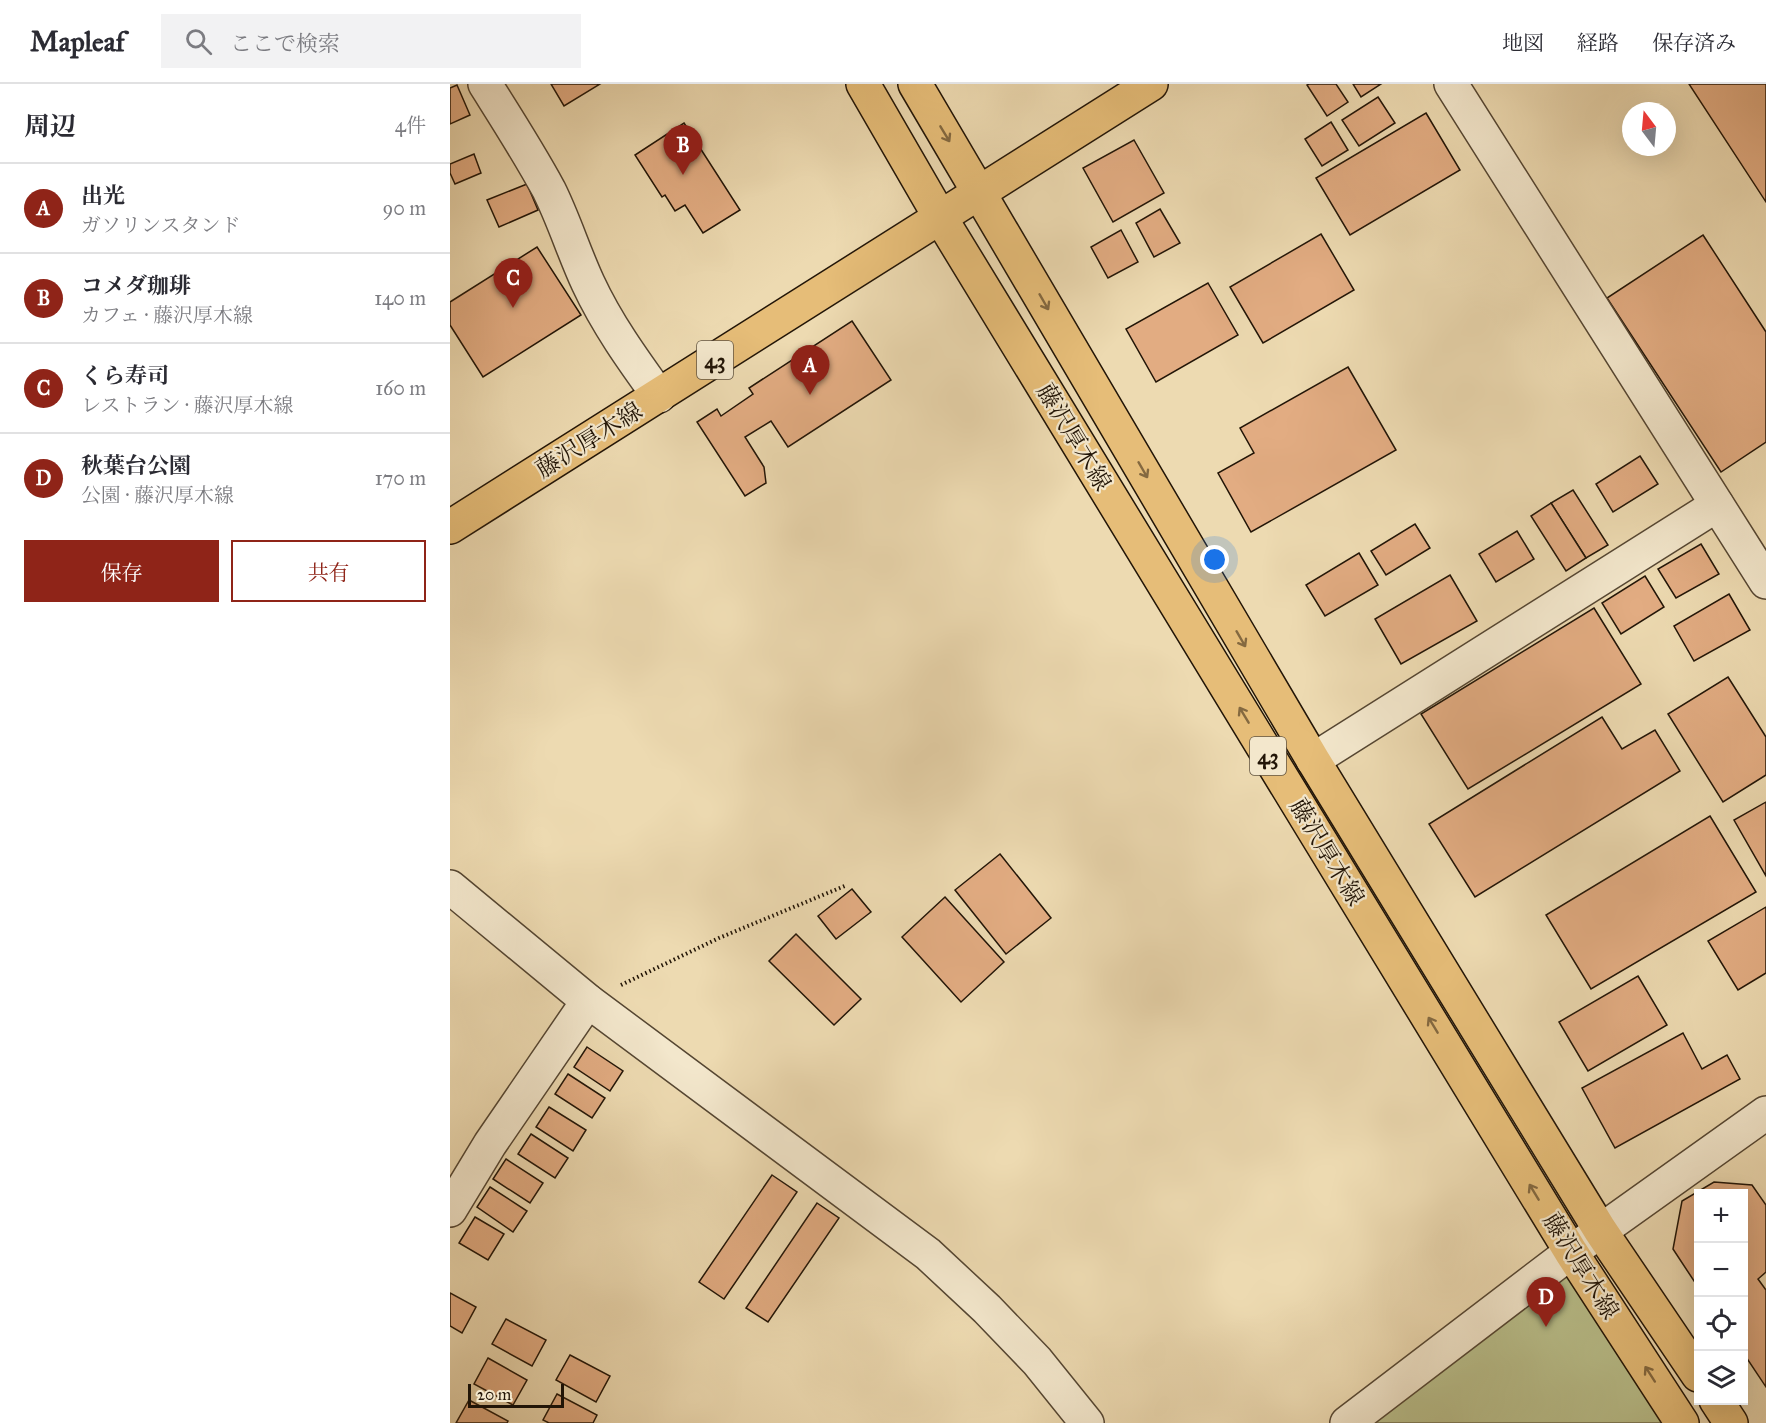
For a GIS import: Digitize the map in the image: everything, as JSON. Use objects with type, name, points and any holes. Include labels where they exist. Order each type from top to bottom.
[{"type":"main road","name":"藤沢厚木線","points":[[862,84],[940,217],[1571,1252],[1682,1423]]},
{"type":"main road","name":"藤沢厚木線","points":[[915,84],[1313,760],[1600,1230],[1694,1369]]},
{"type":"main road","points":[[980,193],[1151,84]]},
{"type":"main road","name":"藤沢厚木線","points":[[450,526],[980,193]]},
{"type":"main road","points":[[1719,1405],[1731,1423]]},
{"type":"street","points":[[484,84],[524,145],[550,192],[573,243],[587,282],[607,320],[658,396]]},
{"type":"street","points":[[1451,84],[1766,582]]},
{"type":"street","points":[[1313,760],[1717,505]]},
{"type":"street","points":[[450,887],[588,1001],[928,1254],[987,1309],[1037,1361],[1087,1423]]},
{"type":"street","points":[[450,1210],[490,1144],[588,1001]]},
{"type":"street","points":[[1347,1423],[1600,1230],[1766,1113]]},
{"type":"path","points":[[588,1001],[719,938],[847,885]]},
{"type":"green space","points":[[1571,1252],[1682,1423],[1347,1423]]},
{"type":"building","points":[[551,84],[600,84],[564,106]]},
{"type":"building","points":[[1336,84],[1348,102],[1327,116],[1307,85]]},
{"type":"building","points":[[1353,84],[1381,84],[1361,97]]},
{"type":"building","points":[[1689,84],[1766,84],[1766,202]]},
{"type":"building","points":[[457,85],[470,115],[450,124],[450,88]]},
{"type":"building","points":[[1378,97],[1395,123],[1359,146],[1342,120]]},
{"type":"building","points":[[1426,113],[1460,170],[1350,235],[1316,178]]},
{"type":"building","points":[[1331,122],[1348,150],[1322,166],[1305,139]]},
{"type":"building","points":[[684,123],[740,210],[703,233],[685,205],[675,211],[665,195],[662,197],[635,155]]},
{"type":"building","points":[[1134,140],[1164,193],[1113,222],[1083,168]]},
{"type":"building","points":[[474,154],[481,173],[455,184],[450,173],[450,164]]},
{"type":"building","points":[[527,184],[538,210],[499,227],[487,200]]},
{"type":"building","points":[[1160,209],[1180,243],[1154,257],[1136,223]]},
{"type":"building","points":[[1121,230],[1138,262],[1108,278],[1091,247]]},
{"type":"building","points":[[1321,234],[1354,290],[1263,343],[1230,287]]},
{"type":"building","points":[[1703,235],[1766,332],[1766,442],[1721,472],[1607,298]]},
{"type":"building","points":[[537,247],[581,315],[483,377],[450,325],[450,302]]},
{"type":"building","points":[[1208,283],[1238,335],[1156,382],[1126,329]]},
{"type":"building","points":[[852,321],[891,380],[788,447],[771,421],[745,437],[764,467],[766,483],[745,496],[697,422],[717,409],[721,416],[753,394],[749,388]]},
{"type":"building","points":[[1348,367],[1396,450],[1251,532],[1218,473],[1254,453],[1240,428]]},
{"type":"building","points":[[1640,456],[1658,484],[1613,512],[1596,484]]},
{"type":"building","points":[[1573,490],[1608,545],[1586,558],[1551,503]]},
{"type":"building","points":[[1551,503],[1586,558],[1566,571],[1531,516]]},
{"type":"building","points":[[1415,524],[1430,548],[1386,575],[1371,551]]},
{"type":"building","points":[[1517,531],[1534,559],[1496,582],[1479,554]]},
{"type":"building","points":[[1701,544],[1719,574],[1676,598],[1658,569]]},
{"type":"building","points":[[1359,553],[1378,585],[1325,616],[1306,585]]},
{"type":"building","points":[[1450,575],[1477,621],[1401,664],[1375,619]]},
{"type":"building","points":[[1645,576],[1664,607],[1621,634],[1602,603]]},
{"type":"building","points":[[1729,594],[1750,630],[1694,661],[1674,626]]},
{"type":"building","points":[[1594,608],[1641,684],[1468,789],[1421,714]]},
{"type":"building","points":[[1728,677],[1766,737],[1766,775],[1723,802],[1668,714]]},
{"type":"building","points":[[1602,717],[1622,749],[1655,730],[1680,771],[1475,897],[1429,824]]},
{"type":"building","points":[[1766,802],[1766,876],[1734,820]]},
{"type":"building","points":[[1710,816],[1756,892],[1591,989],[1546,915]]},
{"type":"building","points":[[1000,854],[1051,918],[1006,954],[955,890]]},
{"type":"building","points":[[852,889],[871,912],[836,939],[818,916]]},
{"type":"building","points":[[945,897],[1004,962],[961,1002],[902,937]]},
{"type":"building","points":[[1766,907],[1766,973],[1738,990],[1708,941]]},
{"type":"building","points":[[796,934],[861,999],[834,1025],[769,961]]},
{"type":"building","points":[[1638,976],[1667,1025],[1588,1071],[1559,1022]]},
{"type":"building","points":[[1683,1033],[1702,1069],[1727,1055],[1740,1079],[1615,1148],[1582,1088]]},
{"type":"building","points":[[587,1047],[623,1071],[610,1091],[574,1067]]},
{"type":"building","points":[[568,1074],[605,1098],[592,1118],[555,1094]]},
{"type":"building","points":[[549,1107],[586,1130],[573,1151],[536,1127]]},
{"type":"building","points":[[531,1134],[568,1158],[555,1178],[518,1154]]},
{"type":"building","points":[[506,1159],[543,1183],[530,1203],[493,1179]]},
{"type":"building","points":[[772,1175],[797,1192],[724,1299],[699,1282]]},
{"type":"building","points":[[1714,1182],[1752,1185],[1766,1205],[1766,1272],[1758,1279],[1766,1290],[1766,1387],[1748,1360],[1748,1189],[1702,1189]]},
{"type":"building","points":[[490,1187],[527,1211],[513,1232],[477,1207]]},
{"type":"building","points":[[1694,1194],[1694,1281],[1673,1249],[1682,1201]]},
{"type":"building","points":[[817,1203],[839,1218],[768,1322],[746,1308]]},
{"type":"building","points":[[475,1217],[504,1234],[488,1260],[459,1243]]},
{"type":"building","points":[[450,1293],[476,1307],[462,1333],[450,1326]]},
{"type":"building","points":[[506,1319],[546,1340],[532,1366],[492,1344]]},
{"type":"building","points":[[570,1355],[610,1376],[596,1402],[556,1380]]},
{"type":"building","points":[[488,1358],[527,1380],[513,1405],[474,1384]]},
{"type":"building","points":[[557,1394],[597,1415],[593,1423],[549,1423],[543,1420]]},
{"type":"building","points":[[469,1400],[508,1421],[507,1423],[456,1423]]},
{"type":"place","name":"コメダ珈琲","points":[[683,175]]},
{"type":"place","name":"くら寿司","points":[[513,308]]},
{"type":"place","name":"出光","points":[[810,395]]},
{"type":"place","name":"秋葉台公園","points":[[1546,1327]]}]
